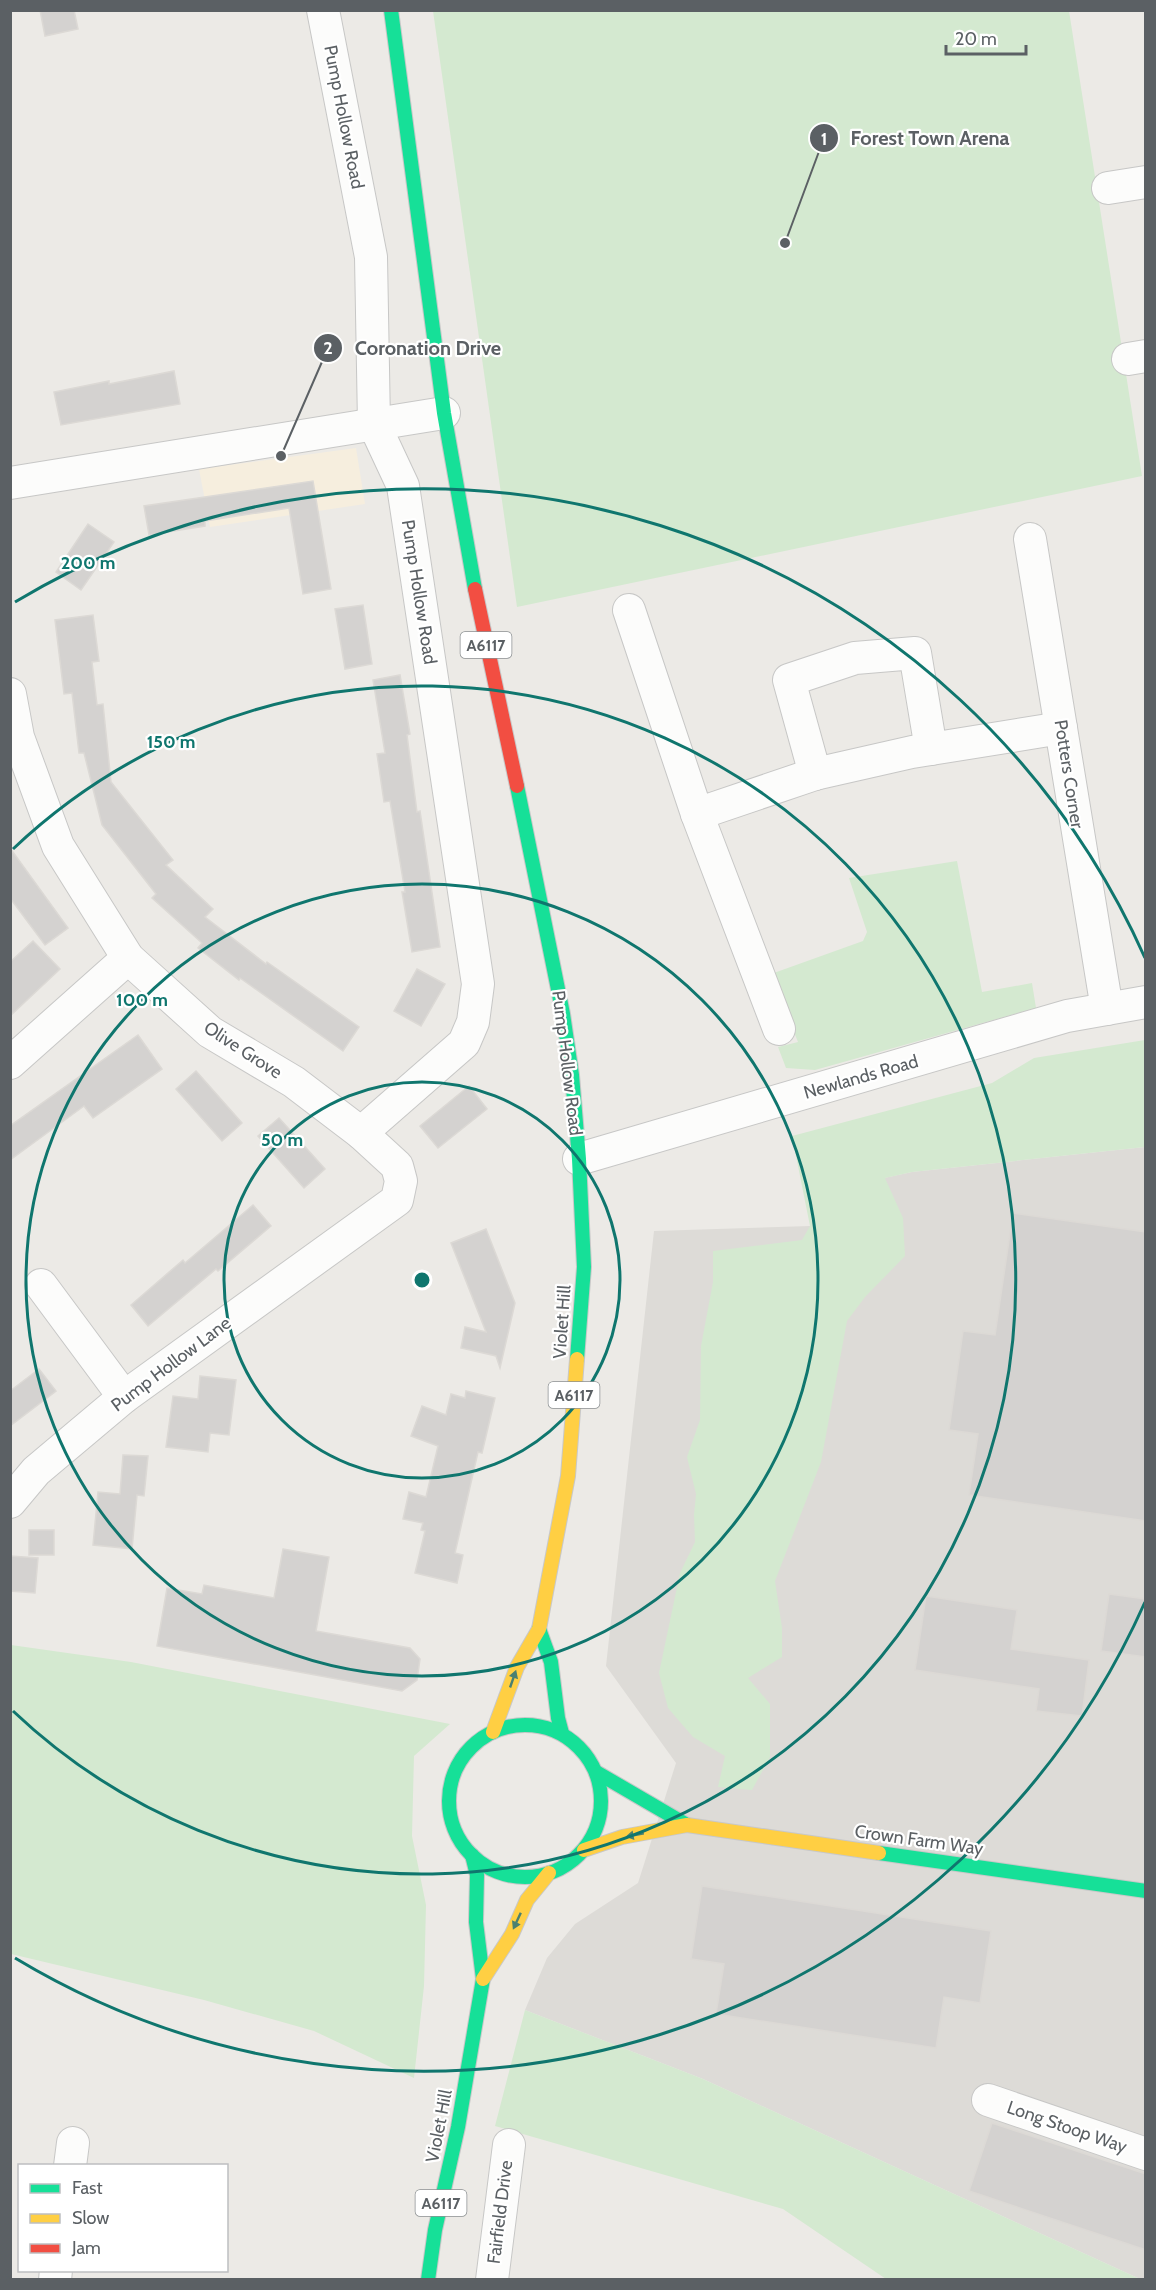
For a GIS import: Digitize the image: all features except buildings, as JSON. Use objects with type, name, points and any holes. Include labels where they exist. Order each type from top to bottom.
[{"type":"main road","name":"Pump Hollow Road","points":[[391,10],[444,413],[482,627],[536,875],[562,1014],[572,1075],[579,1159]]},
{"type":"main road","name":"Violet Hill","points":[[493,1732],[517,1666],[539,1629],[568,1476],[584,1267],[579,1159]]},
{"type":"main road","points":[[539,1629],[551,1662],[562,1733]]},
{"type":"main road","name":"A6117","points":[[527,1724],[562,1733],[580,1748],[596,1772],[601,1789],[601,1813],[595,1833],[584,1850],[568,1864],[549,1873],[522,1877],[508,1875],[495,1871],[472,1856],[459,1839],[451,1819],[449,1798],[452,1778],[461,1759],[475,1743],[493,1732],[510,1726],[527,1724]]},
{"type":"main road","name":"Crown Farm Way","points":[[596,1772],[687,1825]]},
{"type":"main road","name":"Crown Farm Way","points":[[584,1850],[622,1837],[687,1825],[1146,1891]]},
{"type":"main road","name":"Violet Hill","points":[[428,2280],[435,2230],[458,2127],[483,1979],[476,1922],[477,1875],[472,1856]]},
{"type":"main road","name":"Violet Hill","points":[[483,1979],[512,1934],[527,1900],[549,1873]]},
{"type":"street","name":"Pump Hollow Road","points":[[323,10],[371,257],[374,424],[403,486],[478,984],[473,1022],[464,1043],[361,1133]]},
{"type":"street","points":[[1108,188],[1146,182]]},
{"type":"street","points":[[10,483],[444,413]]},
{"type":"street","name":"Potters Corner","points":[[1030,539],[1107,1009]]},
{"type":"street","points":[[629,610],[697,814],[779,1029]]},
{"type":"street","points":[[815,774],[789,680],[855,657],[915,652],[931,749]]},
{"type":"street","name":"Olive Grove","points":[[10,694],[14,738],[58,846],[128,958],[210,1032],[294,1082],[361,1133],[397,1166],[401,1181],[397,1200],[342,1239]]},
{"type":"street","points":[[697,814],[815,774],[931,749],[1061,728]]},
{"type":"street","points":[[10,1063],[128,958]]},
{"type":"street","name":"Newlands Road","points":[[579,1159],[1067,1016],[1146,1002]]},
{"type":"street","name":"Pump Hollow Lane","points":[[10,1502],[36,1471],[124,1397],[342,1239]]},
{"type":"street","points":[[41,1286],[124,1397]]},
{"type":"street","name":"Long Stoop Way","points":[[988,2100],[1146,2154]]},
{"type":"street","name":"Fairfield Drive","points":[[492,2280],[509,2145]]},
{"type":"shaded area","points":[[356,448],[365,504],[210,527],[199,469]]},
{"type":"shaded area","points":[[1145,1147],[1145,2279],[1140,2279],[703,2079],[525,2010],[547,1958],[575,1924],[638,1883],[676,1763],[606,1666],[654,1231],[810,1226],[884,1178],[912,1172]]},
{"type":"green space","points":[[433,11],[1069,11],[1142,476],[517,607]]},
{"type":"green space","points":[[957,861],[982,992],[1032,983],[1036,1008],[815,1070],[786,1068],[778,1047],[798,1042],[771,974],[863,941],[867,932],[849,878]]},
{"type":"green space","points":[[1145,1040],[1145,1147],[912,1172],[885,1178],[903,1218],[905,1256],[865,1297],[847,1321],[821,1462],[775,1581],[782,1628],[782,1657],[748,1678],[770,1704],[770,1757],[752,1790],[718,1787],[725,1756],[693,1737],[668,1708],[659,1673],[680,1573],[695,1542],[696,1494],[687,1457],[700,1420],[701,1346],[713,1282],[713,1251],[802,1240],[810,1226],[792,1136],[992,1083],[1034,1058]]},
{"type":"green space","points":[[11,1645],[131,1662],[450,1724],[414,1756],[412,1836],[426,1905],[424,1986],[414,2078],[314,2031],[204,2000],[11,1954]]},
{"type":"green space","points":[[525,2010],[703,2079],[1140,2279],[886,2279],[783,2209],[495,2126]]},
{"type":"traffic: fast","points":[[391,10],[444,413],[475,589]]},
{"type":"traffic: fast","points":[[517,786],[563,1014],[572,1075],[584,1267],[577,1359]]},
{"type":"traffic: fast","points":[[539,1629],[551,1662],[562,1733]]},
{"type":"traffic: fast","points":[[525,1725],[554,1731],[579,1747],[595,1772],[601,1801],[595,1830],[579,1855],[554,1871],[525,1877],[496,1871],[471,1855],[455,1830],[449,1801],[455,1772],[471,1747],[496,1731],[525,1725]]},
{"type":"traffic: fast","points":[[596,1772],[687,1825]]},
{"type":"traffic: fast","points":[[879,1853],[1146,1891]]},
{"type":"traffic: fast","points":[[428,2280],[435,2230],[458,2127],[483,1979],[476,1922],[477,1875],[472,1855]]},
{"type":"traffic: slow","points":[[493,1732],[517,1667],[539,1629],[568,1476],[577,1359]]},
{"type":"traffic: slow","points":[[584,1850],[622,1837],[687,1825],[879,1853]]},
{"type":"traffic: slow","points":[[483,1979],[512,1934],[527,1900],[549,1873]]},
{"type":"traffic: jam","points":[[475,589],[517,786]]},
{"type":"place","name":"Forest Town Arena","points":[[785,243]]},
{"type":"place","name":"Coronation Drive","points":[[281,456]]}]
